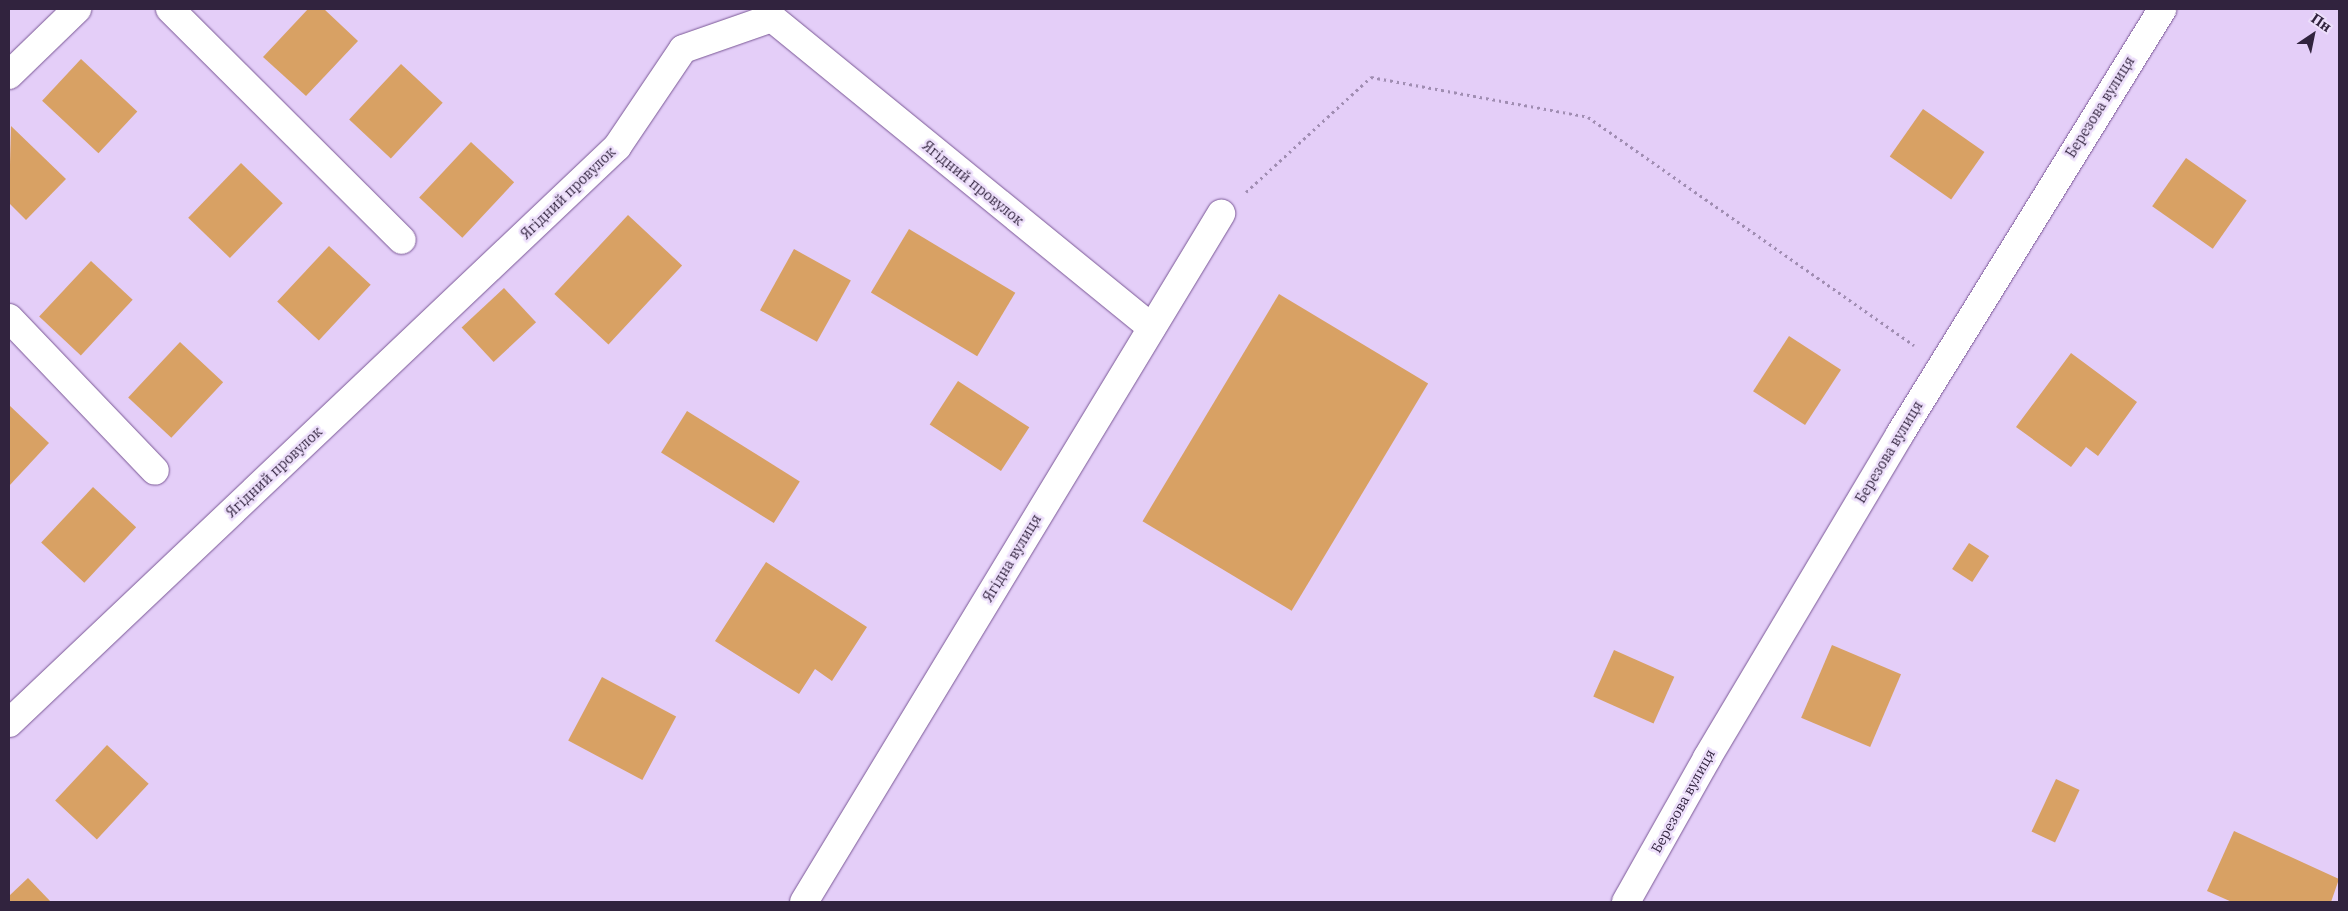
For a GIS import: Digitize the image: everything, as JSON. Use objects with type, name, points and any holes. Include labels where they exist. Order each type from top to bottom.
[{"type":"street","points":[[9,75],[77,9]]},
{"type":"street","points":[[170,9],[402,240]]},
{"type":"street","name":"Березова вулиця","points":[[1626,902],[1707,758],[1942,364],[2162,9]]},
{"type":"street","name":"Ягідний провулок","points":[[9,724],[617,147],[683,49],[772,18],[1152,328]]},
{"type":"street","name":"Ягідна вулиця","points":[[804,902],[1221,214]]},
{"type":"street","points":[[9,318],[155,471]]},
{"type":"path","points":[[1221,214],[1372,77],[1588,117],[1942,364]]},
{"type":"building","points":[[308,9],[324,9],[358,41],[306,96],[263,57]]},
{"type":"building","points":[[81,59],[137,112],[98,153],[42,101]]},
{"type":"building","points":[[401,64],[443,103],[391,158],[349,120]]},
{"type":"building","points":[[1923,109],[1984,152],[1951,200],[1890,157]]},
{"type":"building","points":[[11,126],[66,179],[26,220],[9,203]]},
{"type":"building","points":[[471,142],[514,182],[462,238],[419,198]]},
{"type":"building","points":[[2186,158],[2247,200],[2213,249],[2152,206]]},
{"type":"building","points":[[241,163],[283,203],[230,258],[188,218]]},
{"type":"building","points":[[628,215],[682,265],[608,344],[554,294]]},
{"type":"building","points":[[909,229],[1015,293],[977,356],[871,292]]},
{"type":"building","points":[[329,246],[371,285],[319,340],[277,302]]},
{"type":"building","points":[[794,249],[851,281],[817,342],[760,310]]},
{"type":"building","points":[[91,261],[133,300],[81,355],[39,317]]},
{"type":"building","points":[[504,288],[536,322],[494,362],[462,328]]},
{"type":"building","points":[[1279,294],[1428,384],[1292,611],[1143,521]]},
{"type":"building","points":[[1789,336],[1841,370],[1805,425],[1753,391]]},
{"type":"building","points":[[180,342],[223,382],[171,438],[128,398]]},
{"type":"building","points":[[2071,353],[2137,402],[2098,456],[2086,447],[2071,467],[2016,427]]},
{"type":"building","points":[[958,381],[1029,427],[1001,471],[930,425]]},
{"type":"building","points":[[9,405],[49,443],[9,486]]},
{"type":"building","points":[[687,411],[800,481],[774,523],[661,453]]},
{"type":"building","points":[[93,487],[136,527],[84,583],[41,543]]},
{"type":"building","points":[[1969,543],[1989,556],[1972,582],[1952,569]]},
{"type":"building","points":[[766,562],[867,627],[832,681],[815,669],[799,694],[715,641]]},
{"type":"building","points":[[1832,645],[1901,674],[1870,747],[1801,718]]},
{"type":"building","points":[[1614,650],[1674,677],[1654,723],[1593,697]]},
{"type":"building","points":[[602,677],[676,716],[642,780],[568,741]]},
{"type":"building","points":[[107,745],[149,784],[97,839],[55,801]]},
{"type":"building","points":[[2056,779],[2080,790],[2055,843],[2031,832]]},
{"type":"building","points":[[2234,831],[2339,879],[2331,902],[2232,902],[2207,891]]},
{"type":"building","points":[[28,878],[51,902],[9,902],[9,896]]}]
